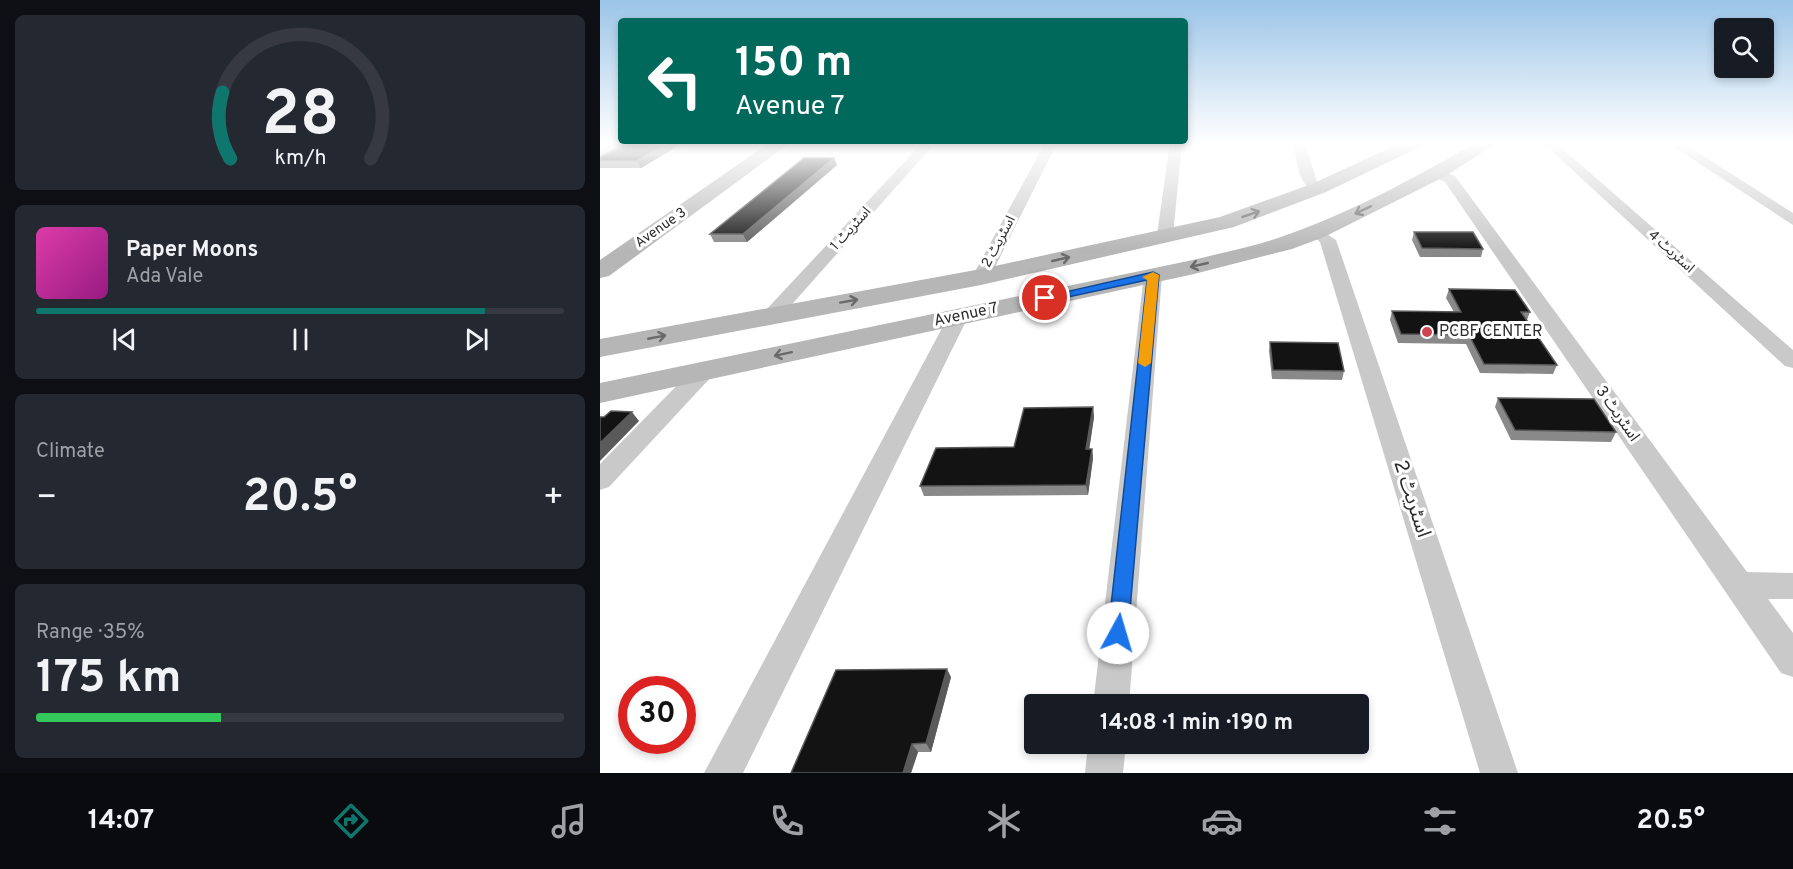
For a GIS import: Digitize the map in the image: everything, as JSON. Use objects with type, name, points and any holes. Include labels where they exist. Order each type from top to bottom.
[{"type":"main road","name":"Avenue 3","points":[[600,253],[709,179]]},
{"type":"main road","name":"Avenue 3","points":[[600,271],[730,179]]},
{"type":"main road","name":"Avenue 7","points":[[600,348],[981,277],[1165,235],[1256,213],[1339,179]]},
{"type":"main road","name":"Avenue 7","points":[[600,393],[1250,253],[1316,232],[1423,179]]},
{"type":"street","name":"اسٹریٹ 1","points":[[772,315],[896,179]]},
{"type":"street","name":"اسٹریٹ 2","points":[[981,277],[1032,179]]},
{"type":"street","points":[[1165,235],[1172,179]]},
{"type":"street","points":[[1310,179],[1311,184],[1320,188]]},
{"type":"street","name":"اسٹریٹ 3","points":[[1450,179],[1793,661]]},
{"type":"street","name":"اسٹریٹ 4","points":[[1589,179],[1793,361]]},
{"type":"street","points":[[1730,179],[1793,220]]},
{"type":"street","name":"اسٹریٹ 2","points":[[1316,232],[1328,240],[1499,773]]},
{"type":"street","points":[[1112,694],[1153,275]]},
{"type":"street","points":[[723,773],[958,317]]},
{"type":"street","points":[[600,480],[704,371]]},
{"type":"street","points":[[1739,585],[1793,586]]},
{"type":"street","points":[[1104,773],[1106,754]]},
{"type":"building","points":[[778,179],[809,179],[743,234],[710,234]]},
{"type":"building","points":[[1414,232],[1473,232],[1483,249],[1422,248]]},
{"type":"building","points":[[1449,289],[1515,290],[1530,312],[1521,312],[1557,365],[1484,364],[1469,335],[1401,334],[1392,311],[1461,312]]},
{"type":"building","points":[[1270,342],[1338,343],[1344,371],[1273,370]]},
{"type":"building","points":[[1498,398],[1594,399],[1616,432],[1515,430]]},
{"type":"building","points":[[1093,407],[1086,449],[1092,449],[1086,485],[920,486],[936,448],[1014,447],[1024,408]]},
{"type":"building","points":[[611,411],[632,412],[600,443],[600,417],[604,417]]},
{"type":"building","points":[[947,669],[926,743],[912,744],[903,773],[791,773],[836,670]]},
{"type":"slow traffic","points":[[1145,363],[1153,275],[1147,277]]},
{"type":"place","name":"PCBF CENTER","points":[[1427,332]]},
{"type":"route","points":[[1045,298],[1153,275],[1118,633]]}]
